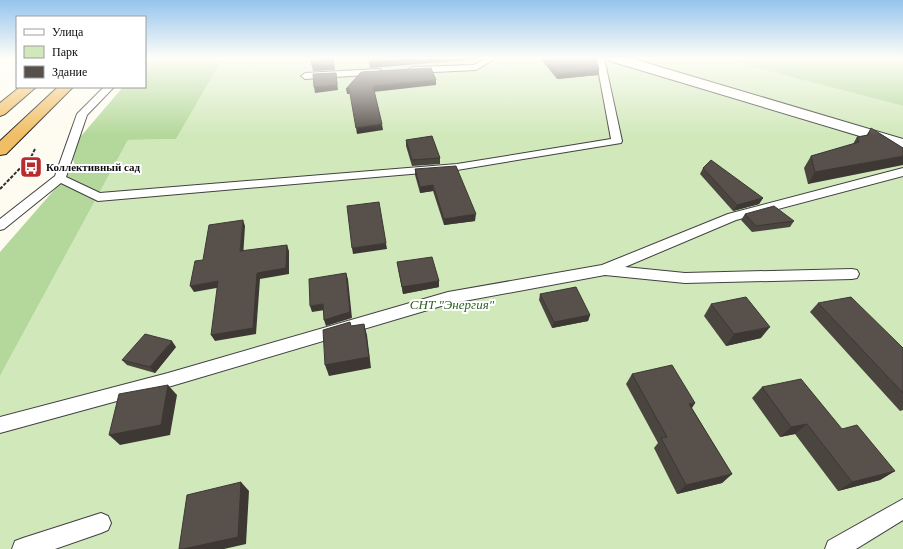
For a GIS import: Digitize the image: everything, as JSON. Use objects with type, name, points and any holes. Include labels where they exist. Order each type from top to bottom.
[{"type":"highway","points":[[0,111],[28,88]]},
{"type":"highway","points":[[0,150],[65,88]]},
{"type":"street","points":[[701,84],[903,144]]},
{"type":"lane","points":[[60,178],[98,197],[457,167],[617,141],[605,84]]},
{"type":"lane","points":[[0,226],[60,178],[82,114],[108,88]]},
{"type":"lane","points":[[0,425],[168,380],[448,298],[604,270],[732,217],[903,171]]},
{"type":"lane","points":[[604,270],[685,278],[852,274]]},
{"type":"lane","points":[[836,549],[903,509]]},
{"type":"lane","points":[[23,549],[101,523]]},
{"type":"green space","points":[[146,84],[208,84],[176,139],[128,140],[0,376],[0,252],[75,166],[70,149],[122,88],[146,88]]},
{"type":"green space","name":"СНТ \"Энергия\"","points":[[208,84],[817,84],[903,106],[903,549],[0,549],[0,376],[128,140],[176,139]]},
{"type":"green space","points":[[817,84],[903,84],[903,106]]},
{"type":"building","points":[[314,84],[337,84],[337,85],[314,87]]},
{"type":"building","points":[[351,84],[398,84],[373,86],[382,124],[356,128],[349,88],[346,89]]},
{"type":"building","points":[[871,128],[903,148],[903,156],[815,172],[811,156],[859,142],[857,137],[868,135]]},
{"type":"building","points":[[432,136],[440,158],[412,160],[406,140]]},
{"type":"building","points":[[711,160],[763,198],[737,205],[703,168]]},
{"type":"building","points":[[456,166],[476,214],[444,219],[433,185],[420,187],[415,169]]},
{"type":"building","points":[[379,202],[386,243],[352,248],[347,206]]},
{"type":"building","points":[[774,206],[794,221],[756,226],[745,214]]},
{"type":"building","points":[[243,220],[240,251],[287,245],[286,268],[257,273],[253,328],[211,335],[218,281],[190,286],[195,261],[203,260],[209,225]]},
{"type":"building","points":[[432,257],[439,281],[402,287],[397,262]]},
{"type":"building","points":[[346,273],[350,312],[324,320],[323,304],[310,306],[309,279]]},
{"type":"building","points":[[576,287],[590,315],[554,322],[540,294]]},
{"type":"building","points":[[746,297],[770,327],[734,334],[711,304]]},
{"type":"building","points":[[851,297],[903,348],[903,393],[818,303]]},
{"type":"building","points":[[350,322],[351,326],[364,324],[369,357],[325,365],[323,330]]},
{"type":"building","points":[[145,334],[172,341],[150,367],[122,360]]},
{"type":"building","points":[[672,365],[695,403],[689,404],[732,474],[686,485],[661,438],[667,437],[632,374]]},
{"type":"building","points":[[801,379],[842,429],[857,425],[895,471],[852,482],[807,424],[791,427],[762,387]]},
{"type":"building","points":[[168,385],[161,425],[109,435],[119,394]]},
{"type":"building","points":[[241,482],[238,537],[179,549],[187,495]]},
{"type":"place","name":"Коллективный сад","points":[[31,167]]}]
